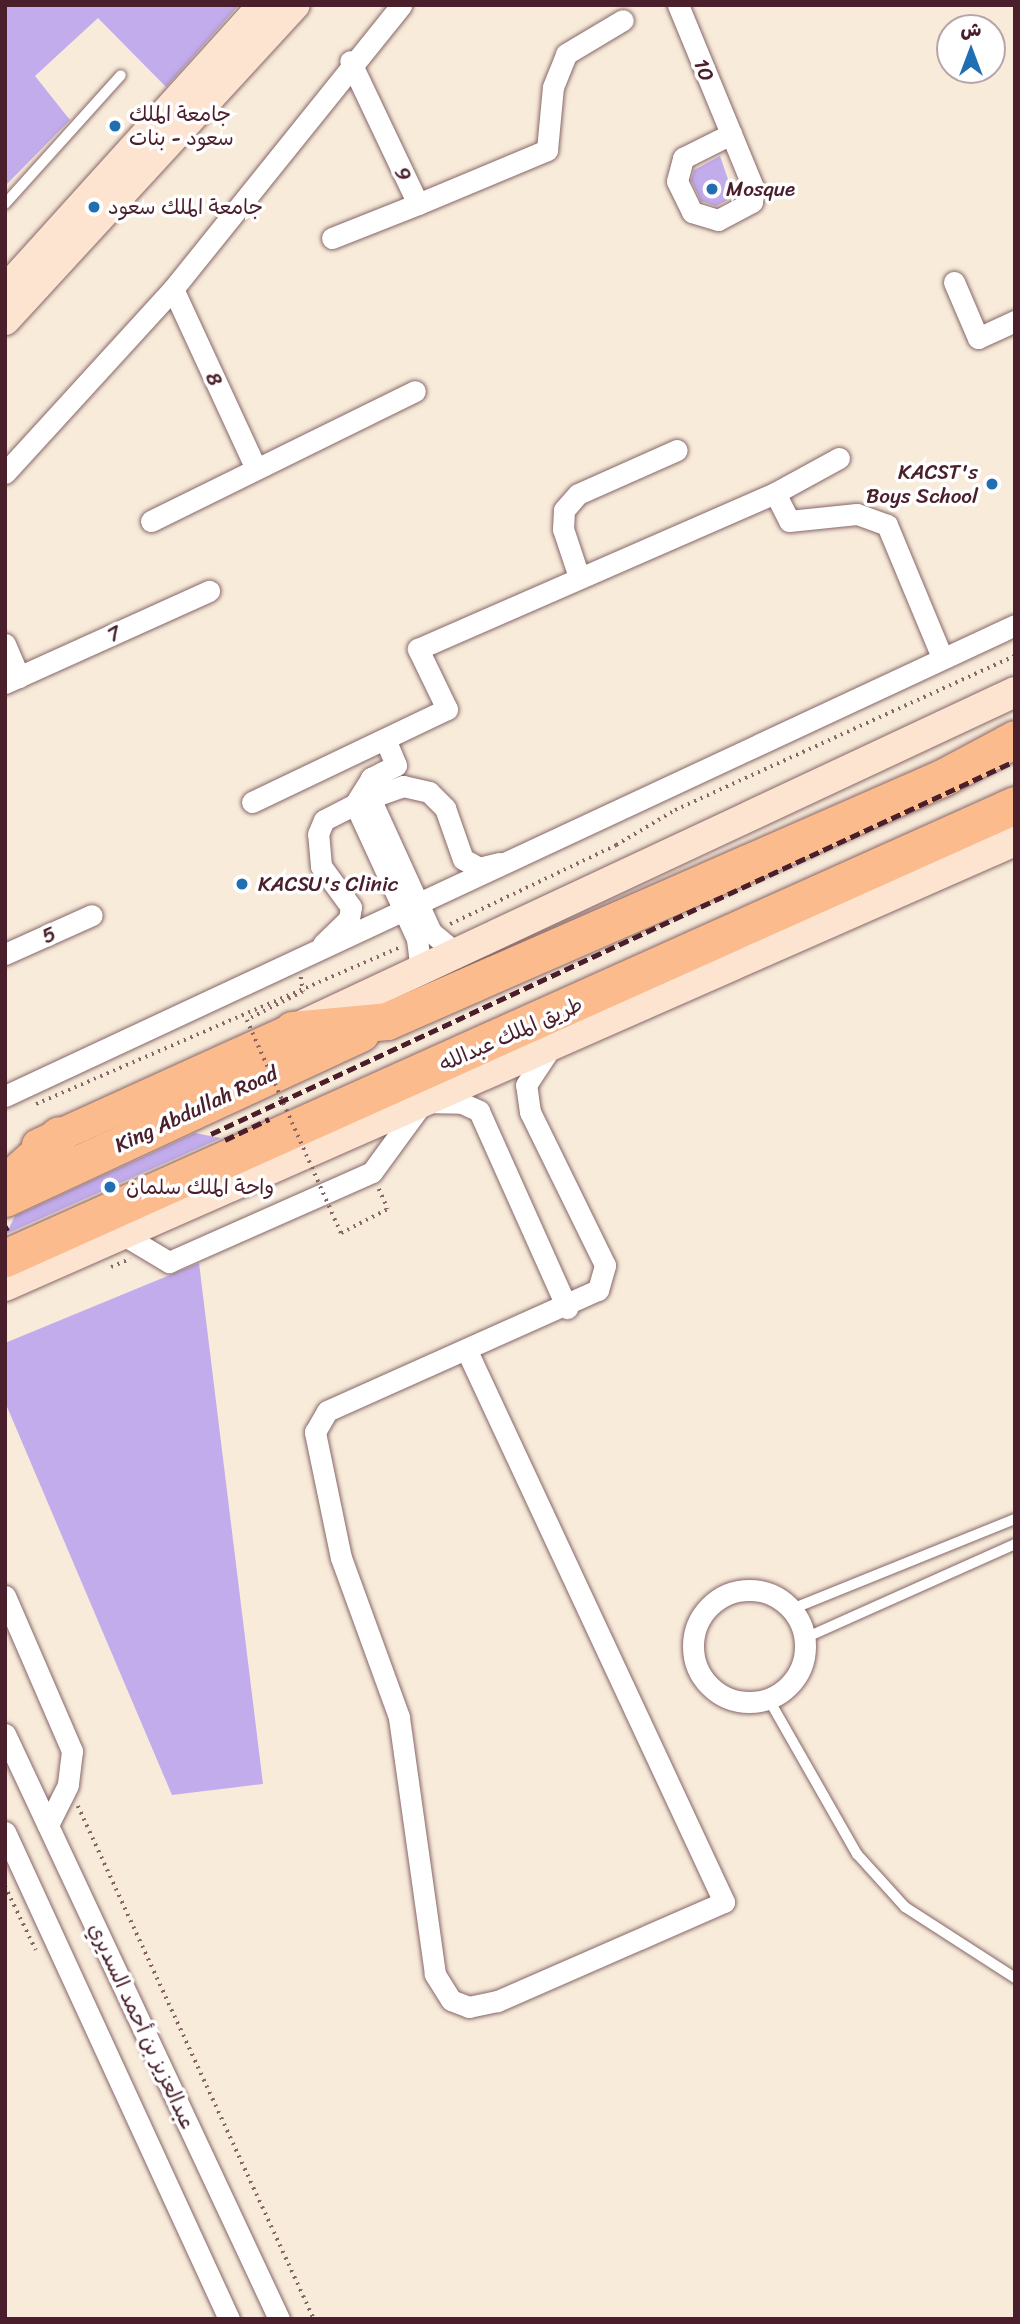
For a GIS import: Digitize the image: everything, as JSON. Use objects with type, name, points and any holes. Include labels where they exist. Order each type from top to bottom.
[{"type":"highway","points":[[292,1030],[387,1021],[942,778],[1015,739]]},
{"type":"highway","name":"طريق الملك عبدالله","points":[[5,1258],[1015,805]]},
{"type":"highway","name":"King Abdullah Road","points":[[5,1198],[387,1021]]},
{"type":"highway","points":[[5,1182],[59,1135]]},
{"type":"main road","points":[[5,290],[263,5]]},
{"type":"main road","points":[[5,320],[295,5]]},
{"type":"main road","points":[[5,1161],[421,971],[1015,692]]},
{"type":"main road","points":[[5,1286],[1015,841]]},
{"type":"street","points":[[5,473],[173,289],[350,61],[401,5]]},
{"type":"street","name":"10","points":[[678,5],[731,134]]},
{"type":"street","points":[[418,204],[547,150],[553,87],[566,54],[623,20]]},
{"type":"street","name":"9","points":[[332,238],[418,204],[350,61]]},
{"type":"street","points":[[954,282],[978,338],[1015,321]]},
{"type":"street","name":"8","points":[[173,289],[256,469]]},
{"type":"street","points":[[151,521],[415,391]]},
{"type":"street","points":[[579,577],[563,529],[565,510],[578,494],[677,450]]},
{"type":"street","points":[[252,802],[447,709],[418,649],[775,492],[839,458]]},
{"type":"street","points":[[775,492],[789,521],[857,513],[887,525],[942,657]]},
{"type":"street","name":"7","points":[[5,644],[12,680],[209,591]]},
{"type":"street","points":[[5,1096],[413,911],[942,657],[1015,625]]},
{"type":"street","points":[[299,963],[349,919],[351,907],[321,866],[317,848],[324,820],[365,793],[396,765],[385,738]]},
{"type":"street","points":[[365,793],[403,786],[429,792],[445,808],[463,859],[479,868],[535,852]]},
{"type":"street","points":[[365,793],[424,936],[421,971]]},
{"type":"street","name":"5","points":[[5,954],[92,915]]},
{"type":"street","points":[[424,936],[457,954]]},
{"type":"street","points":[[467,1352],[724,1902],[497,2001],[469,2007],[451,2000],[435,1974],[399,1717],[341,1558],[315,1432],[327,1411],[567,1308],[598,1290],[605,1265],[530,1112],[526,1085],[551,1047]]},
{"type":"street","points":[[122,1234],[169,1262],[347,1188],[372,1172],[423,1102],[480,1111],[567,1308]]},
{"type":"street","points":[[737,1591],[760,1591],[792,1609],[805,1638],[793,1681],[768,1698],[733,1699],[704,1679],[693,1646],[696,1629],[716,1600],[737,1591]]},
{"type":"street","points":[[5,1596],[72,1751],[68,1785],[48,1825]]},
{"type":"street","name":"عبدالعزيز بن أحمد السديري","points":[[5,1734],[279,2319]]},
{"type":"street","name":"عبدالعزيز بن أحمد السديري","points":[[5,1832],[229,2319]]},
{"type":"lane","points":[[5,204],[121,75]]},
{"type":"lane","points":[[792,1609],[1011,1521],[1015,1544],[805,1638]]},
{"type":"lane","points":[[768,1698],[857,1854],[905,1907],[1015,1978]]},
{"type":"path","points":[[388,1209],[341,1233],[247,1020],[617,845],[675,810],[1015,656]]},
{"type":"path","points":[[30,1107],[303,992]]},
{"type":"path","points":[[68,1785],[314,2319]]},
{"type":"building","points":[[5,5],[239,5],[166,87],[98,18],[35,76],[70,120],[5,186]]},
{"type":"building","name":"Mosque","points":[[720,156],[734,197],[716,206],[701,201],[691,180],[694,170]]},
{"type":"building","points":[[195,1133],[221,1138],[6,1234],[15,1216]]},
{"type":"building","points":[[199,1263],[263,1784],[172,1795],[5,1402],[5,1343]]},
{"type":"railway","points":[[211,1134],[1015,761]]},
{"type":"railway","points":[[225,1140],[269,1119]]},
{"type":"railway","points":[[5,1229],[9,1227]]},
{"type":"place","name":"جامعة الملك سعود - بنات","points":[[115,126]]},
{"type":"place","name":"Mosque","points":[[712,189]]},
{"type":"place","name":"جامعة الملك سعود","points":[[94,207]]},
{"type":"place","name":"KACST's Boys School","points":[[992,484]]},
{"type":"place","name":"KACSU's Clinic","points":[[242,884]]},
{"type":"place","name":"واحة الملك سلمان","points":[[110,1187]]}]
